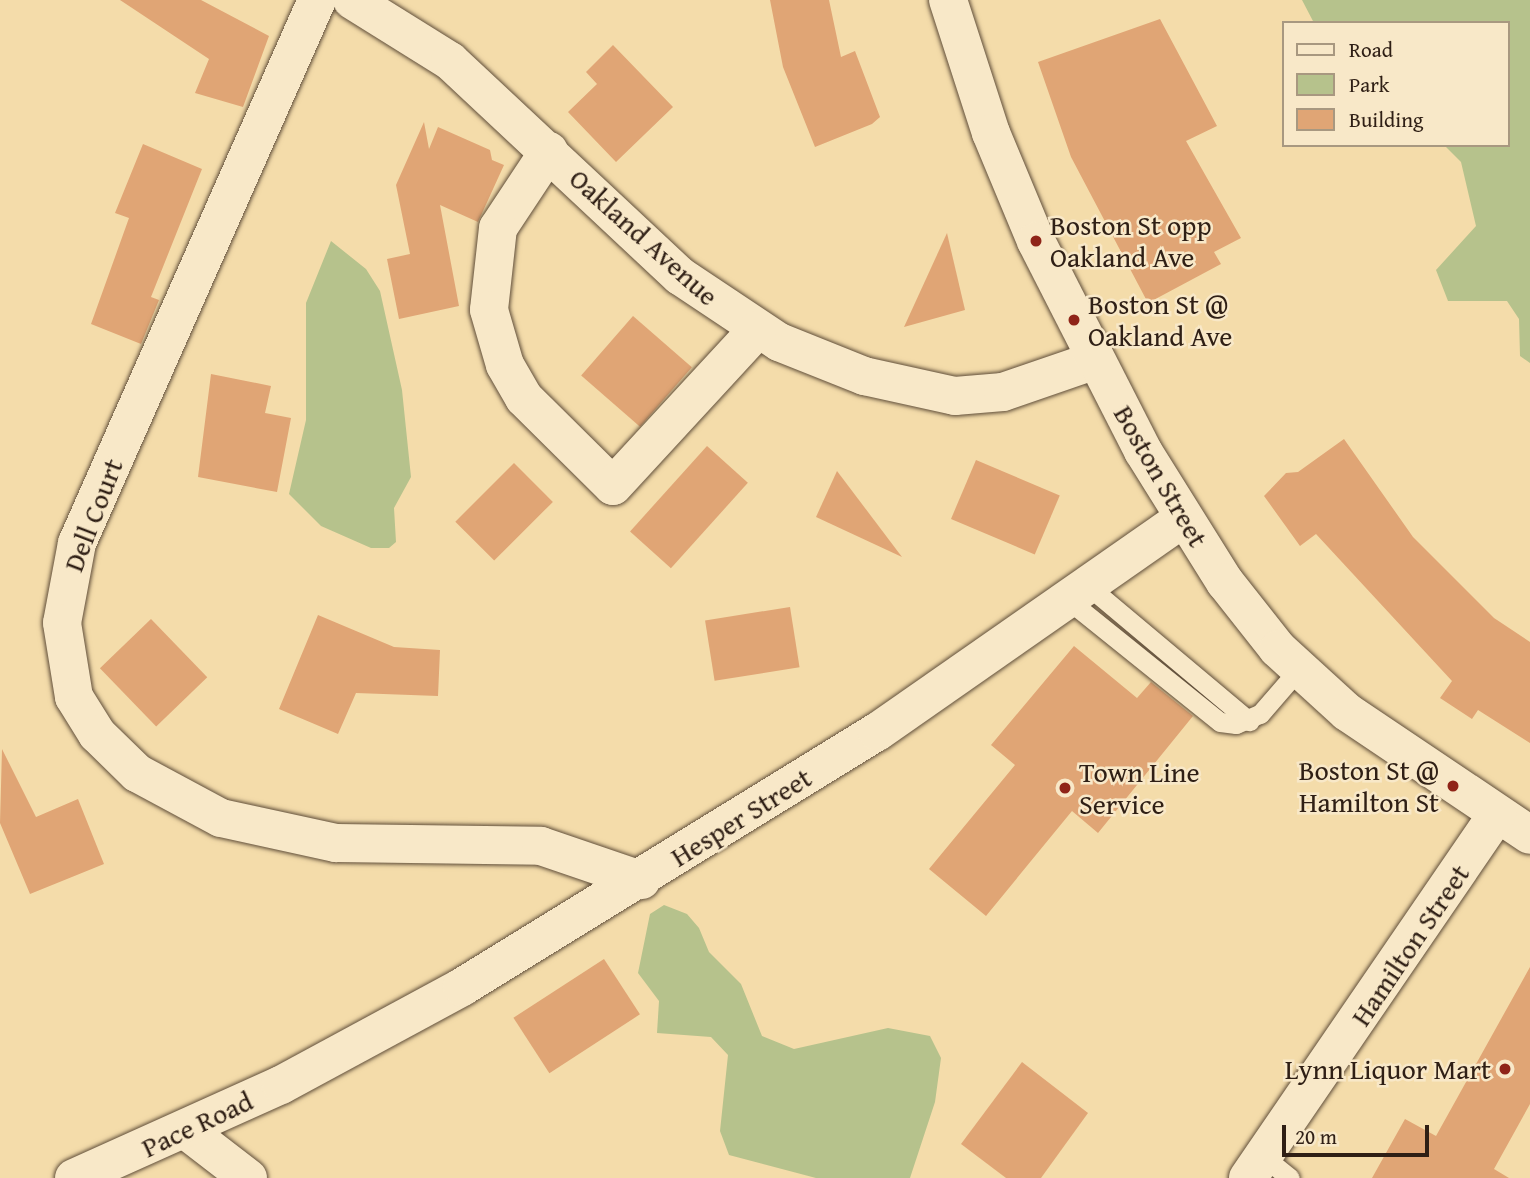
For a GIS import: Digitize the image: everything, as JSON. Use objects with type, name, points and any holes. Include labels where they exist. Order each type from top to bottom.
[{"type":"street","name":"Dell Court","points":[[317,0],[76,543],[62,623],[71,687],[83,716],[120,758],[158,787],[221,818],[336,843],[541,846],[641,880]]},
{"type":"street","name":"Oakland Avenue","points":[[352,0],[450,61],[669,267],[757,330],[832,365],[955,396],[1003,392],[1096,359]]},
{"type":"street","name":"Boston Street","points":[[948,0],[991,133],[1096,359],[1182,519],[1250,615],[1299,669],[1347,712],[1530,835]]},
{"type":"street","points":[[549,152],[498,228],[489,310],[505,365],[524,398],[613,486],[757,330]]},
{"type":"street","name":"Hesper Street","points":[[281,1085],[641,880],[877,732],[1182,519]]},
{"type":"street","name":"Hamilton Street","points":[[1267,1171],[1497,814]]},
{"type":"street","name":"Pace Road","points":[[74,1178],[187,1131],[281,1085]]},
{"type":"street","points":[[187,1131],[248,1178]]},
{"type":"lane","points":[[1077,592],[1212,718],[1249,720],[1299,669]]},
{"type":"green space","points":[[1302,0],[1530,0],[1530,363],[1520,356],[1519,319],[1507,301],[1448,301],[1436,270],[1476,226],[1461,162],[1446,147],[1509,147],[1509,21],[1313,21]]},
{"type":"green space","points":[[331,241],[366,269],[380,291],[402,390],[411,477],[394,508],[396,542],[389,548],[371,548],[321,526],[289,494],[306,420],[306,303]]},
{"type":"green space","points":[[664,905],[687,914],[699,928],[709,952],[741,984],[762,1036],[794,1049],[888,1028],[930,1036],[941,1058],[935,1102],[910,1178],[816,1178],[729,1155],[720,1131],[728,1055],[711,1037],[657,1033],[659,1001],[638,973],[650,914]]},
{"type":"building","points":[[120,0],[201,0],[269,36],[243,107],[195,93],[209,59]]},
{"type":"building","points":[[770,0],[829,0],[841,57],[855,51],[880,117],[872,124],[815,147],[783,67]]},
{"type":"building","points":[[1160,19],[1217,126],[1186,141],[1241,238],[1214,252],[1221,264],[1148,303],[1071,157],[1038,62]]},
{"type":"building","points":[[613,45],[673,107],[616,162],[568,112],[597,84],[586,72]]},
{"type":"building","points":[[424,122],[429,149],[438,127],[490,150],[492,160],[504,165],[478,222],[440,205],[459,306],[399,319],[387,259],[410,254],[396,185]]},
{"type":"building","points":[[143,144],[202,169],[151,297],[159,300],[141,344],[91,324],[129,218],[115,213]]},
{"type":"building","points":[[947,233],[965,310],[904,327]]},
{"type":"building","points":[[633,316],[692,367],[640,427],[581,376]]},
{"type":"building","points":[[211,374],[271,386],[265,413],[291,418],[277,492],[198,477]]},
{"type":"building","points":[[1344,439],[1413,537],[1494,618],[1530,642],[1530,743],[1478,710],[1472,719],[1440,698],[1452,681],[1316,534],[1300,546],[1264,496],[1286,473],[1298,472]]},
{"type":"building","points":[[707,446],[748,483],[671,568],[630,531]]},
{"type":"building","points":[[976,460],[1060,496],[1035,554],[951,519]]},
{"type":"building","points":[[514,463],[553,502],[494,561],[455,522]]},
{"type":"building","points":[[837,471],[902,557],[816,517]]},
{"type":"building","points":[[790,607],[800,667],[715,681],[705,620]]},
{"type":"building","points":[[318,615],[394,647],[440,650],[438,696],[356,693],[338,734],[279,709]]},
{"type":"building","points":[[151,619],[207,677],[156,727],[100,668]]},
{"type":"building","name":"Town Line Service","points":[[1074,646],[1137,698],[1151,682],[1193,716],[1098,833],[1072,811],[986,916],[929,869],[1015,765],[991,745]]},
{"type":"building","points":[[2,749],[36,817],[78,799],[104,864],[30,894],[0,823]]},
{"type":"building","points":[[604,959],[640,1014],[549,1073],[513,1018]]},
{"type":"building","points":[[1530,967],[1530,1104],[1494,1169],[1509,1178],[1372,1178],[1405,1119],[1436,1136]]},
{"type":"building","points":[[1022,1062],[1088,1113],[1041,1178],[1006,1178],[961,1144]]},
{"type":"place","name":"Boston St opp Oakland Ave","points":[[1036,241]]},
{"type":"place","name":"Boston St @ Oakland Ave","points":[[1074,320]]},
{"type":"place","name":"Boston St @ Hamilton St","points":[[1453,786]]},
{"type":"place","name":"Town Line Service","points":[[1065,788]]},
{"type":"place","name":"Lynn Liquor Mart","points":[[1505,1069]]}]
